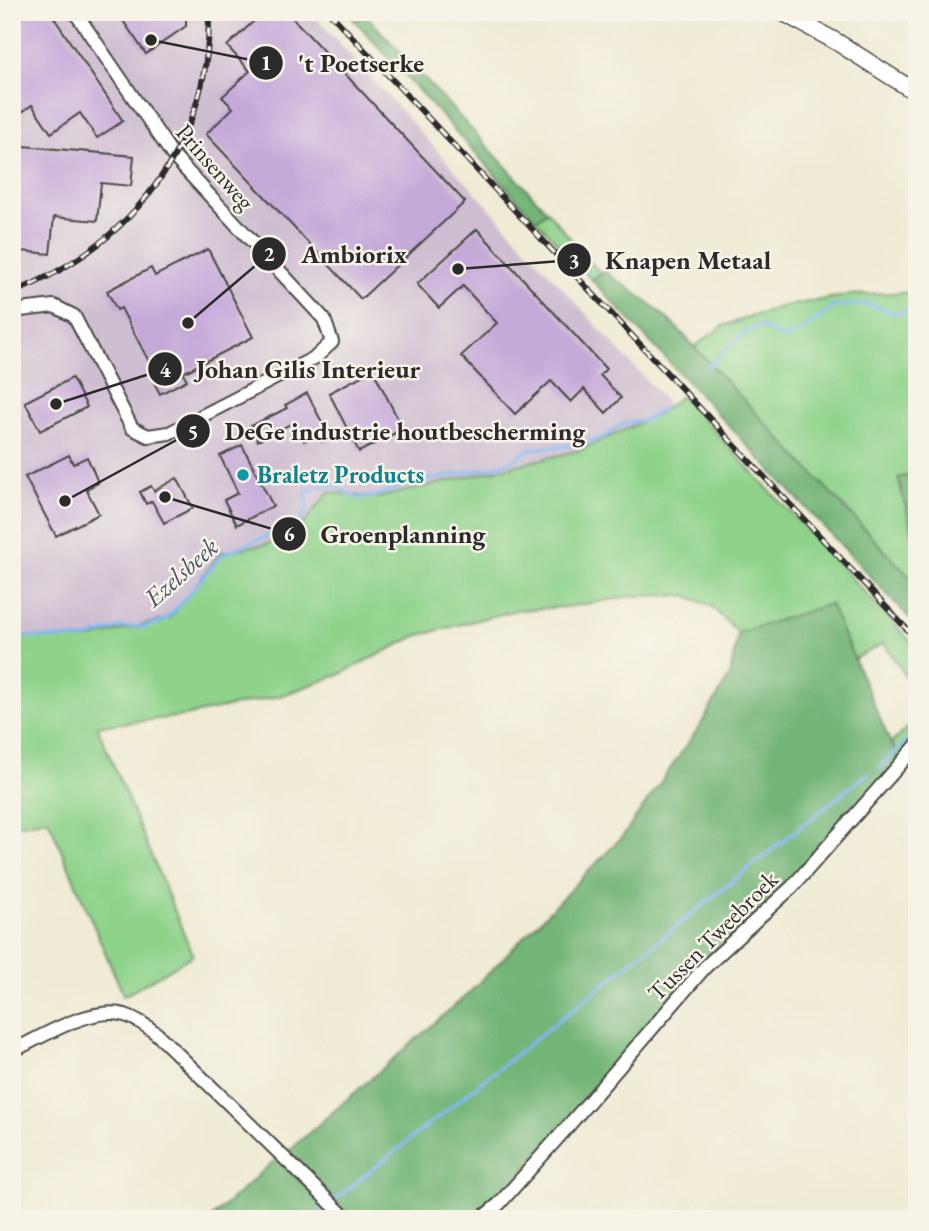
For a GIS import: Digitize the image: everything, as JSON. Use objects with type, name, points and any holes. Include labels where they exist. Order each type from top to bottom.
[{"type":"street","name":"Prinsenweg","points":[[12,311],[54,306],[74,316],[132,428],[148,436],[169,433],[194,421],[316,357],[332,342],[324,319],[174,157],[75,12]]},
{"type":"street","points":[[782,12],[837,42],[917,93]]},
{"type":"street","name":"Tussen Tweebroek","points":[[481,1219],[499,1204],[527,1173],[705,967],[792,887],[917,745]]},
{"type":"street","points":[[12,1051],[94,1014],[123,1014],[139,1021],[158,1034],[346,1219]]},
{"type":"shaded area","points":[[12,12],[311,12],[669,405],[657,415],[581,450],[377,498],[329,492],[301,527],[267,544],[221,552],[170,618],[84,640],[12,635]]},
{"type":"green space","points":[[347,12],[363,12],[547,211],[536,220]]},
{"type":"green space","points":[[547,211],[600,273],[592,280],[536,220]]},
{"type":"green space","points":[[604,271],[674,325],[917,585],[917,626],[592,280]]},
{"type":"green space","points":[[917,292],[917,473],[898,478],[915,538],[917,537],[917,585],[694,347],[723,326],[780,307],[849,295]]},
{"type":"green space","points":[[681,396],[917,648],[917,694],[884,643],[854,659],[830,605],[738,633],[711,606],[685,595],[633,596],[567,607],[517,610],[416,636],[338,675],[280,696],[184,716],[97,726],[193,955],[124,996],[48,819],[12,826],[12,635],[84,640],[170,618],[221,552],[267,544],[301,527],[329,492],[377,498],[581,450],[657,415]]},
{"type":"green space","points":[[917,473],[917,537],[914,538],[898,478]]},
{"type":"green space","points":[[830,604],[899,762],[788,886],[699,967],[498,1200],[474,1219],[353,1219],[287,1152],[469,993],[623,836],[700,726],[730,675],[738,633]]},
{"type":"green space","points":[[917,719],[917,741],[899,762],[892,742]]},
{"type":"green space","points":[[277,1158],[340,1219],[210,1219]]},
{"type":"building","points":[[12,12],[50,12],[123,121],[97,138],[80,113],[51,133],[32,105],[12,119]]},
{"type":"building","points":[[117,12],[186,12],[186,26],[146,54]]},
{"type":"building","points":[[246,12],[287,12],[465,202],[361,299],[206,134],[233,108],[222,97],[250,71],[227,46],[254,21]]},
{"type":"building","points":[[12,145],[134,156],[131,186],[101,183],[97,221],[54,217],[50,254],[12,250]]},
{"type":"building","points":[[477,229],[606,369],[600,375],[621,398],[606,413],[584,389],[571,402],[551,381],[515,414],[461,356],[497,323],[463,286],[439,308],[417,284]]},
{"type":"building","points":[[208,249],[253,337],[183,373],[187,380],[160,394],[150,375],[155,373],[121,308],[117,310],[107,291],[151,268],[155,276]]},
{"type":"building","points":[[373,370],[403,429],[359,452],[329,393]]},
{"type":"building","points":[[72,378],[87,407],[40,431],[25,402]]},
{"type":"building","points":[[307,393],[330,438],[322,442],[318,434],[304,441],[294,422],[258,441],[251,426],[287,408],[285,405]]},
{"type":"building","name":"Braletz Products","points":[[242,445],[273,506],[237,525],[224,500],[238,493],[220,456]]},
{"type":"building","points":[[69,455],[73,464],[87,457],[98,483],[86,489],[99,514],[56,536],[25,477]]},
{"type":"building","points":[[177,478],[193,508],[164,523],[152,501],[146,504],[140,492],[151,486],[154,491]]},
{"type":"waterway","name":"Ezelsbeek","points":[[708,367],[744,333],[760,326],[785,339],[803,330],[834,306],[868,304],[893,313],[917,310]]},
{"type":"waterway","name":"Ezelsbeek","points":[[12,636],[84,639],[122,627],[143,627],[161,622],[169,617],[223,554],[286,531],[299,523],[307,509],[306,493],[314,488],[333,485],[357,498],[372,497],[413,483],[494,467],[512,461],[529,449],[577,445],[602,438],[623,424],[646,420],[662,409]]},
{"type":"waterway","points":[[880,767],[917,731]]},
{"type":"waterway","points":[[333,1201],[868,773]]},
{"type":"waterway","points":[[311,1219],[327,1206]]},
{"type":"railway","points":[[12,293],[55,273],[94,247],[128,218],[156,184],[179,146],[196,105],[206,60],[209,12]]},
{"type":"railway","points":[[329,12],[917,640]]},
{"type":"place","name":"'t Poetserke","points":[[151,40]]},
{"type":"place","name":"Knapen Metaal","points":[[458,269]]},
{"type":"place","name":"Ambiorix","points":[[188,323]]},
{"type":"place","name":"Johan Gilis Interieur","points":[[56,404]]},
{"type":"place","name":"Braletz Products","points":[[243,475]]},
{"type":"place","name":"Groenplanning","points":[[165,497]]},
{"type":"place","name":"DeGe industrie houtbescherming","points":[[65,501]]}]
